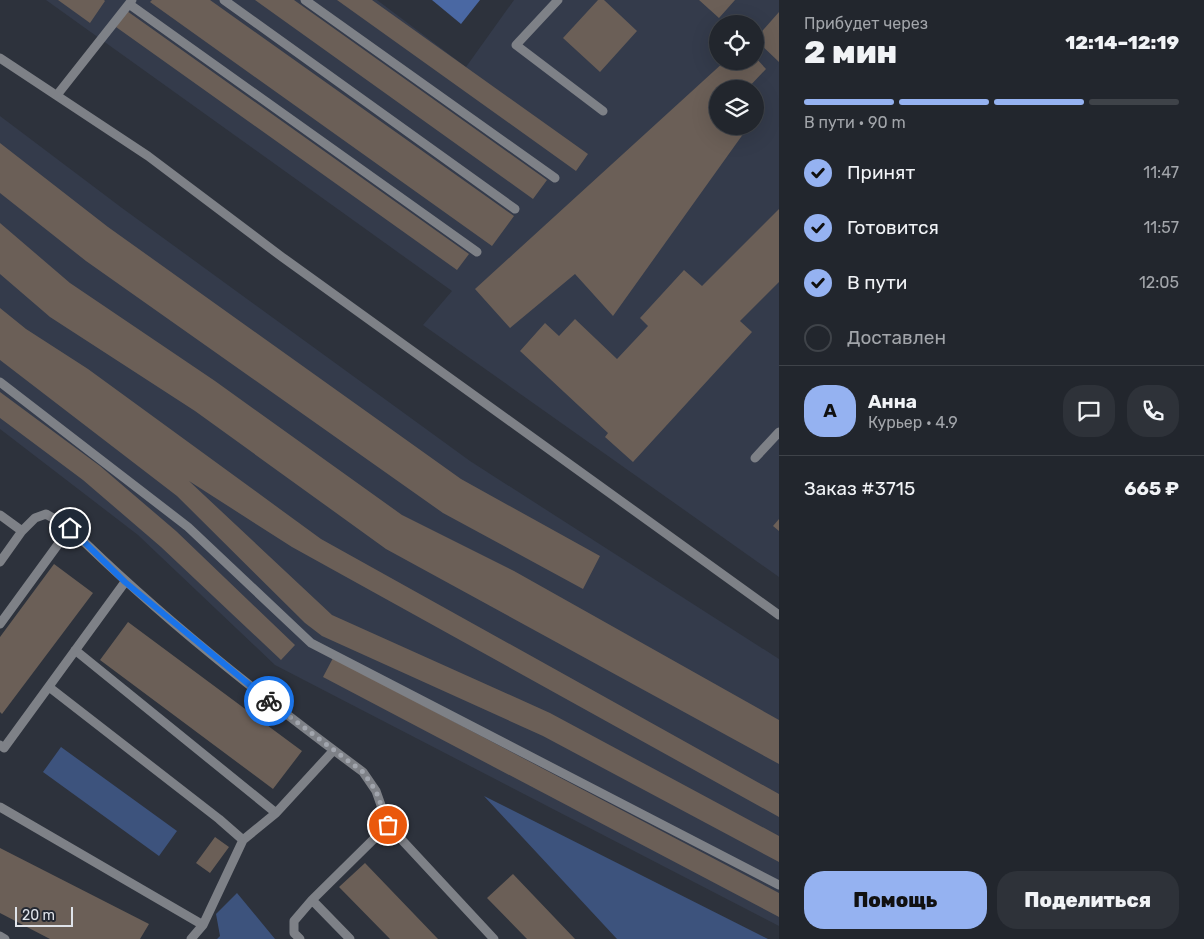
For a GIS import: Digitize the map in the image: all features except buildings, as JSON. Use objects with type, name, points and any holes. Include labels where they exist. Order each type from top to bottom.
[{"type":"lane","points":[[224,0],[515,209]]},
{"type":"lane","points":[[305,0],[555,178]]},
{"type":"lane","points":[[558,0],[516,45],[603,111]]},
{"type":"lane","points":[[57,95],[131,2],[477,252]]},
{"type":"lane","points":[[0,58],[148,156],[282,257],[779,615]]},
{"type":"lane","points":[[0,382],[188,527],[312,643],[779,885]]},
{"type":"lane","points":[[755,458],[779,432]]},
{"type":"lane","points":[[0,514],[22,530]]},
{"type":"lane","points":[[0,562],[22,530],[35,518],[46,514],[70,528],[125,582],[333,751],[363,772],[379,796],[388,825],[494,939]]},
{"type":"lane","points":[[0,624],[70,528]]},
{"type":"lane","points":[[0,745],[4,748],[125,582]]},
{"type":"lane","points":[[75,650],[276,813]]},
{"type":"lane","points":[[49,687],[219,819],[243,840]]},
{"type":"lane","points":[[191,939],[203,925],[243,840],[276,813],[333,751]]},
{"type":"lane","points":[[0,807],[203,925]]},
{"type":"lane","points":[[300,939],[294,933],[294,921],[312,900],[388,825]]},
{"type":"lane","points":[[312,900],[350,939]]},
{"type":"lane","points":[[0,936],[5,939]]},
{"type":"shaded area","points":[[46,0],[377,0],[466,67],[514,0],[779,0],[779,577],[423,325],[452,291]]},
{"type":"shaded area","points":[[432,0],[480,0],[461,24]]},
{"type":"shaded area","points":[[0,116],[122,208],[470,461],[779,659],[779,926],[275,665],[138,535],[0,429]]},
{"type":"shaded area","points":[[61,747],[177,831],[159,856],[43,772]]},
{"type":"shaded area","points":[[484,796],[768,939],[617,939]]},
{"type":"shaded area","points":[[237,893],[275,939],[217,939],[220,936],[216,914]]},
{"type":"way so far","points":[[269,701],[363,772],[376,791],[388,825]]},
{"type":"route","points":[[70,528],[125,582],[269,701]]}]
